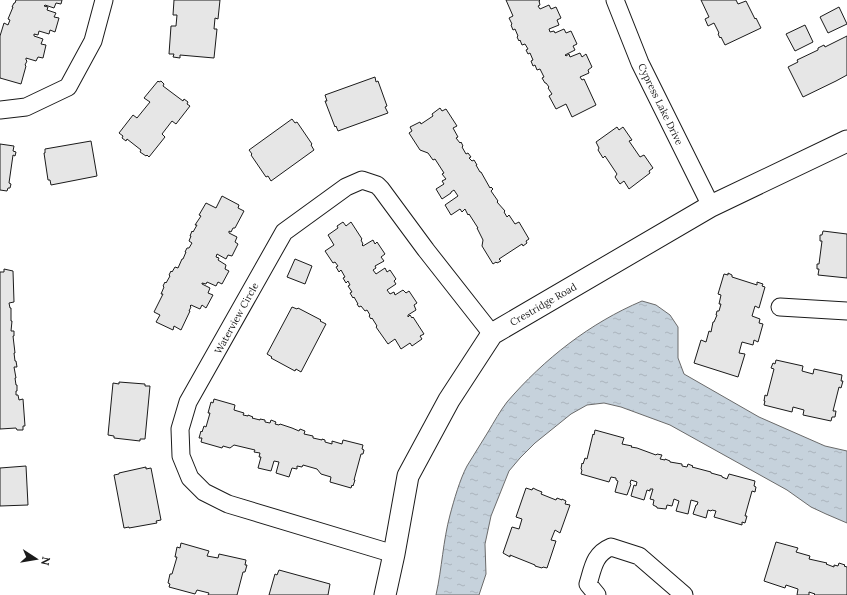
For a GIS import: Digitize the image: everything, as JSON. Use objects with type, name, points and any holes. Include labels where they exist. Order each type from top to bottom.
[{"type":"street","points":[[0,110],[26,107],[68,87],[93,41],[104,0]]},
{"type":"street","name":"Cypress Lake Drive","points":[[615,0],[640,63],[711,206]]},
{"type":"street","name":"Crestridge Road","points":[[385,595],[408,476],[448,400],[492,334],[711,206],[847,141]]},
{"type":"street","name":"Waterview Circle","points":[[394,554],[228,504],[204,492],[190,478],[180,456],[180,429],[188,402],[284,232],[346,188],[362,180],[377,185],[381,189],[426,250],[492,334]]},
{"type":"street","points":[[780,307],[847,311]]},
{"type":"street","points":[[597,595],[588,584],[596,558],[606,549],[611,547],[639,556],[684,595]]},
{"type":"water","points":[[642,301],[656,305],[670,315],[678,327],[678,358],[684,374],[759,417],[825,446],[847,451],[847,523],[811,507],[787,490],[670,425],[621,407],[604,403],[587,405],[571,414],[535,443],[509,471],[491,516],[485,544],[486,574],[479,595],[436,595],[448,525],[453,503],[464,471],[504,405],[536,371],[586,331]]},
{"type":"building","points":[[16,0],[62,0],[61,4],[56,3],[54,8],[44,6],[48,7],[47,10],[56,13],[54,17],[59,18],[55,32],[50,30],[49,34],[39,31],[38,35],[34,34],[34,36],[43,39],[41,44],[46,45],[43,58],[38,57],[36,61],[26,58],[27,61],[21,84],[0,78],[0,36],[4,23],[8,25],[10,20],[8,19]]},
{"type":"building","points":[[174,0],[220,0],[218,19],[215,18],[214,29],[217,29],[214,58],[180,55],[180,58],[173,57],[174,54],[169,54],[171,26],[176,26],[177,15],[173,15]]},
{"type":"building","points":[[506,0],[539,0],[540,5],[538,6],[540,9],[549,5],[551,9],[556,7],[561,18],[557,20],[559,25],[549,29],[550,32],[554,31],[555,33],[564,29],[566,33],[571,31],[577,44],[573,46],[575,50],[565,55],[566,56],[569,54],[570,57],[580,53],[582,57],[586,54],[592,67],[588,70],[589,73],[580,77],[582,80],[584,79],[596,105],[572,117],[566,104],[556,109],[549,96],[552,94],[542,78],[544,77],[540,69],[537,70],[535,65],[533,66],[531,61],[533,60],[530,53],[528,54],[526,50],[528,49],[525,44],[522,45],[517,37],[518,36],[515,29],[513,30],[509,18],[513,16]]},
{"type":"building","points":[[701,0],[736,0],[738,4],[746,1],[761,28],[725,45],[718,34],[719,33],[714,23],[708,26],[705,19],[709,17]]},
{"type":"building","points":[[839,7],[847,24],[828,33],[820,17]]},
{"type":"building","points":[[805,25],[813,42],[795,51],[786,34]]},
{"type":"building","points":[[847,36],[847,75],[803,97],[788,67],[798,62],[797,60],[818,50],[818,48],[824,45],[825,47]]},
{"type":"building","points":[[375,77],[376,82],[378,81],[388,113],[338,131],[325,101],[327,101],[325,95]]},
{"type":"building","points":[[158,81],[161,81],[164,84],[163,86],[183,101],[184,99],[188,102],[187,104],[190,106],[176,124],[172,121],[162,134],[165,137],[149,157],[140,152],[141,150],[127,139],[126,141],[122,138],[123,136],[119,133],[133,115],[137,118],[150,102],[144,98]]},
{"type":"building","points":[[440,108],[442,111],[446,109],[457,126],[453,128],[458,137],[456,138],[460,143],[461,142],[466,154],[468,153],[471,157],[469,158],[472,161],[474,160],[490,188],[491,187],[493,189],[491,191],[498,201],[497,202],[505,211],[504,212],[507,217],[509,215],[515,224],[519,222],[529,239],[523,246],[522,244],[499,259],[501,261],[497,263],[496,262],[493,264],[482,246],[483,240],[478,228],[465,209],[462,212],[460,209],[451,215],[445,205],[458,196],[454,190],[442,199],[436,189],[444,184],[442,181],[446,179],[442,174],[444,173],[435,159],[433,160],[428,153],[420,150],[409,133],[412,131],[410,127],[420,122],[421,124],[433,116],[432,114]]},
{"type":"building","points":[[292,119],[295,123],[297,122],[312,144],[311,145],[314,150],[271,181],[268,176],[266,177],[249,150]]},
{"type":"building","points":[[617,127],[619,130],[623,127],[632,140],[629,141],[640,157],[644,155],[653,168],[649,171],[650,173],[629,189],[624,181],[620,184],[615,177],[617,174],[605,156],[603,158],[598,150],[599,148],[596,142]]},
{"type":"building","points":[[91,141],[97,176],[51,185],[50,180],[48,180],[44,153],[45,149]]},
{"type":"building","points":[[0,144],[14,146],[13,151],[16,152],[15,156],[13,155],[9,183],[11,184],[7,191],[0,190]]},
{"type":"building","points":[[222,196],[239,205],[238,208],[244,211],[235,228],[233,228],[231,232],[229,231],[229,233],[237,237],[235,242],[238,244],[232,256],[228,255],[226,259],[217,254],[216,257],[226,265],[225,269],[229,271],[222,284],[218,282],[216,286],[207,282],[206,284],[202,283],[210,288],[208,293],[213,295],[206,308],[202,305],[200,309],[191,305],[190,311],[181,330],[174,326],[173,330],[156,322],[160,315],[154,312],[163,294],[161,294],[164,287],[163,286],[170,276],[171,271],[172,272],[175,267],[178,268],[187,248],[189,248],[192,243],[189,241],[190,236],[197,225],[195,225],[201,216],[199,215],[206,203],[216,208]]},
{"type":"building","points":[[343,222],[346,226],[351,222],[362,239],[363,246],[373,240],[375,244],[377,242],[385,254],[381,257],[384,261],[375,266],[376,268],[373,270],[376,274],[385,268],[387,272],[390,270],[396,279],[394,281],[396,284],[387,290],[390,294],[394,292],[395,295],[403,290],[406,293],[409,291],[417,303],[414,305],[416,310],[408,315],[408,317],[410,315],[412,318],[413,317],[424,334],[420,336],[422,339],[412,346],[410,343],[401,349],[395,339],[388,344],[376,327],[377,326],[372,318],[371,319],[369,316],[370,315],[367,310],[365,311],[361,306],[359,307],[354,297],[353,298],[350,293],[352,292],[348,286],[350,285],[348,281],[346,283],[343,278],[345,277],[341,270],[339,272],[336,267],[338,266],[335,262],[333,263],[325,251],[334,245],[328,235],[338,228],[337,226]]},
{"type":"building","points":[[823,231],[847,234],[847,278],[818,275],[819,269],[817,269],[817,264],[819,264],[822,241],[820,241],[820,235],[822,235]]},
{"type":"building","points":[[295,259],[312,266],[305,284],[287,277]]},
{"type":"building","points":[[4,269],[13,271],[14,302],[9,303],[12,321],[11,331],[14,331],[14,353],[17,367],[14,367],[17,385],[16,395],[18,395],[19,400],[23,399],[25,426],[23,426],[23,430],[17,430],[16,428],[0,429],[0,272],[4,272]]},
{"type":"building","points":[[728,273],[732,275],[732,277],[757,285],[757,282],[763,284],[762,286],[765,287],[759,308],[755,306],[752,316],[760,319],[759,323],[763,324],[758,342],[754,340],[753,345],[742,342],[739,353],[745,354],[738,377],[694,363],[701,340],[706,342],[709,331],[711,332],[717,311],[719,311],[721,295],[718,294],[724,274],[728,275]]},
{"type":"building","points":[[292,307],[298,308],[326,324],[301,372],[296,369],[295,371],[271,358],[272,357],[267,354]]},
{"type":"building","points":[[776,360],[803,366],[802,371],[813,374],[814,369],[842,375],[841,381],[843,381],[841,388],[839,387],[833,411],[836,411],[835,417],[832,417],[831,421],[803,415],[804,410],[793,407],[792,412],[764,405],[765,395],[767,396],[774,369],[771,368],[773,363],[775,364]]},
{"type":"building","points":[[119,382],[145,384],[145,386],[150,386],[145,439],[140,439],[140,441],[114,438],[114,436],[108,435],[113,383],[119,384]]},
{"type":"building","points":[[214,399],[235,405],[234,410],[244,413],[243,415],[265,420],[265,422],[270,423],[271,420],[276,422],[275,424],[280,424],[299,431],[300,429],[305,431],[304,434],[313,436],[313,438],[325,440],[325,442],[332,444],[332,441],[342,444],[343,440],[363,445],[362,449],[364,450],[363,454],[361,454],[353,486],[352,485],[351,488],[330,482],[331,477],[321,474],[317,469],[303,465],[302,467],[297,466],[297,469],[292,468],[289,477],[276,473],[279,462],[274,461],[271,471],[258,468],[261,457],[259,457],[260,453],[254,452],[255,450],[234,445],[230,448],[223,446],[222,448],[201,442],[202,438],[199,438],[201,431],[202,432],[204,426],[206,427],[211,402],[213,403]]},
{"type":"building","points":[[595,430],[624,438],[622,444],[656,455],[662,455],[660,459],[682,464],[682,466],[687,467],[688,464],[693,466],[692,467],[711,472],[727,479],[729,474],[755,481],[755,492],[752,491],[745,516],[747,516],[745,523],[742,522],[742,525],[714,517],[716,511],[712,510],[708,510],[706,518],[693,514],[698,502],[691,500],[688,514],[676,511],[679,501],[674,499],[672,506],[667,505],[666,509],[657,508],[653,505],[654,500],[650,499],[653,489],[650,489],[650,491],[647,490],[644,500],[631,496],[634,485],[636,486],[637,482],[631,480],[627,495],[615,492],[618,481],[616,478],[611,477],[609,482],[581,474],[582,463],[583,464],[585,458],[587,459]]},
{"type":"building","points":[[26,466],[28,505],[0,506],[0,468]]},
{"type":"building","points":[[146,467],[146,469],[151,468],[161,520],[156,521],[157,523],[124,528],[114,475]]},
{"type":"building","points":[[526,488],[532,490],[533,488],[542,492],[541,494],[556,500],[557,498],[562,499],[566,501],[565,504],[570,505],[560,533],[555,530],[551,540],[556,541],[547,568],[535,566],[503,553],[512,527],[519,529],[522,519],[516,517]]},
{"type":"building","points":[[776,542],[798,548],[796,552],[810,556],[809,559],[827,563],[826,564],[834,567],[834,565],[838,566],[839,563],[845,565],[844,566],[847,567],[847,595],[814,595],[815,594],[809,592],[809,595],[797,595],[798,589],[786,585],[785,588],[764,581]]},
{"type":"building","points":[[181,543],[209,551],[207,556],[218,558],[219,554],[246,560],[245,565],[247,565],[245,572],[243,572],[237,595],[208,595],[209,593],[197,590],[195,594],[169,587],[170,584],[168,583],[170,574],[172,574],[177,557],[175,557],[177,547],[180,548]]},
{"type":"building","points":[[279,570],[330,584],[328,595],[269,595],[275,574],[277,575]]}]
